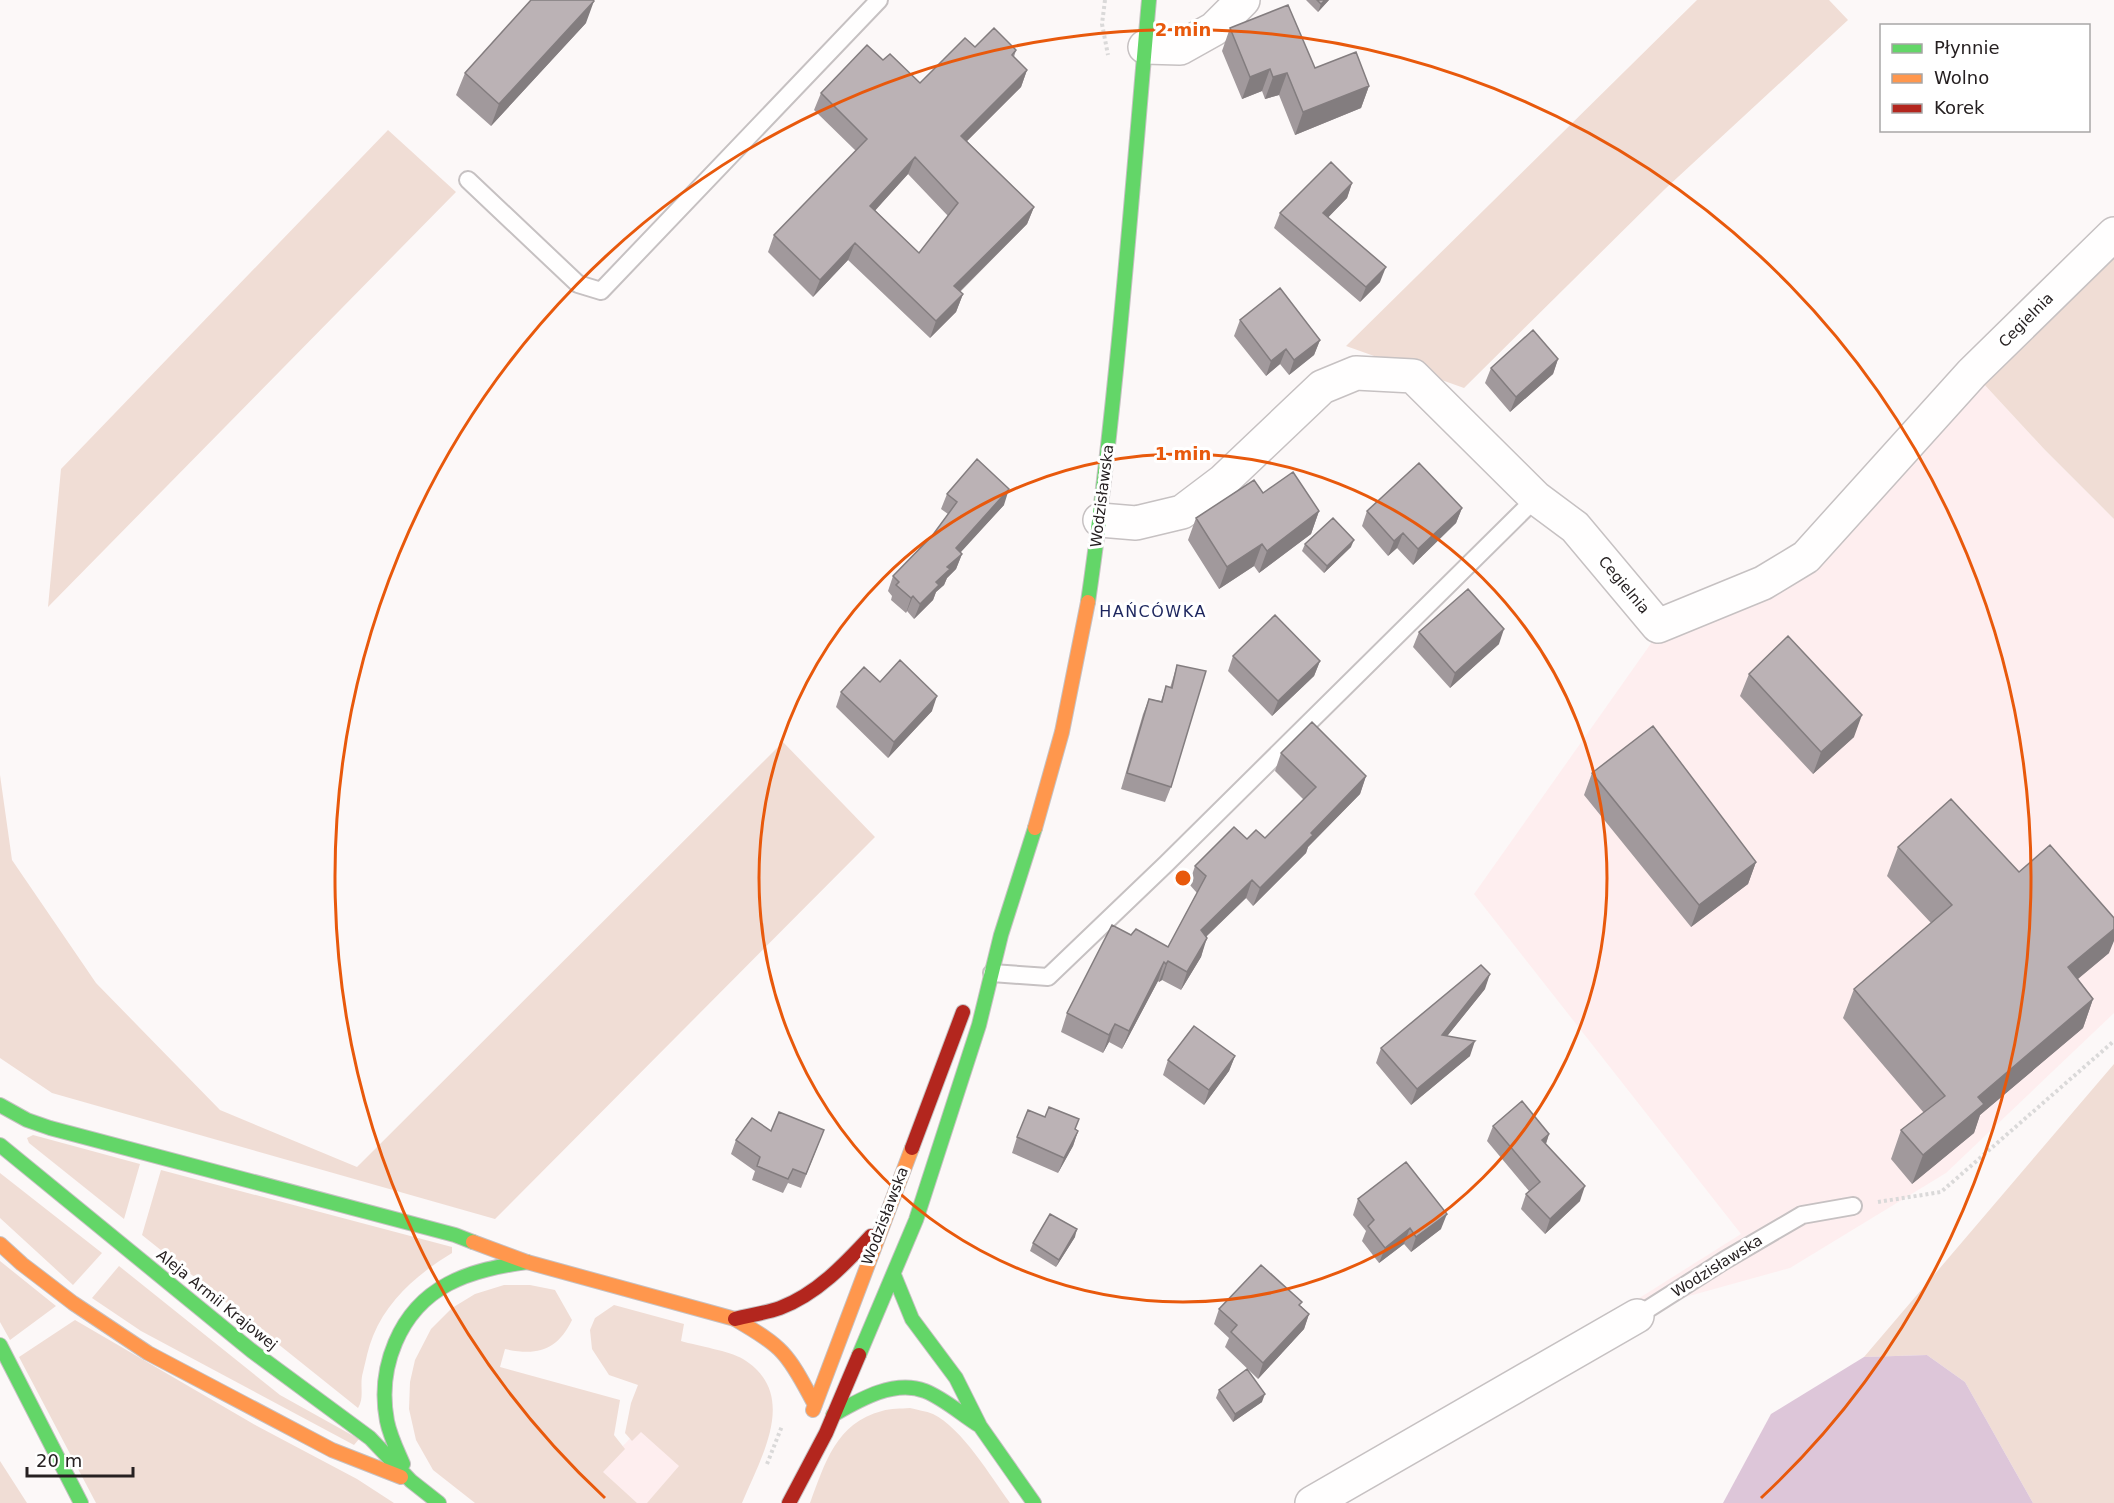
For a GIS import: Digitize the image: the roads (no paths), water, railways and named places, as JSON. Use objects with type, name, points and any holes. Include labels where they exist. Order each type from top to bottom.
[{"type":"main road","name":"Wodzisławska","points":[[789,1503],[833,1415],[894,1275],[937,1160],[979,1025],[1001,935],[1032,841],[1062,732],[1085,623],[1100,520],[1124,286],[1149,0]]},
{"type":"main road","name":"Wodzisławska","points":[[808,1425],[960,1017],[1001,935]]},
{"type":"main road","points":[[0,1105],[27,1120],[50,1128],[455,1235],[527,1262],[735,1319],[782,1352],[815,1405]]},
{"type":"main road","name":"Aleja Armii Krajowej","points":[[0,1145],[252,1351],[370,1438],[411,1481],[439,1503]]},
{"type":"main road","points":[[735,1319],[783,1307],[816,1290],[842,1267],[881,1226]]},
{"type":"main road","name":"Aleja Armii Krajowej","points":[[0,1244],[73,1303],[148,1353],[332,1450],[411,1481]]},
{"type":"main road","points":[[411,1481],[397,1451],[387,1421],[384,1387],[392,1349],[410,1316],[436,1291],[467,1276],[489,1269],[527,1262]]},
{"type":"main road","points":[[894,1275],[912,1319],[956,1378],[980,1426],[1034,1503]]},
{"type":"main road","points":[[0,1345],[81,1503]]},
{"type":"main road","points":[[833,1415],[874,1394],[899,1390],[923,1390],[980,1426]]},
{"type":"main road","points":[[784,1503],[798,1458]]},
{"type":"street","points":[[1145,48],[1180,48],[1214,29],[1243,0]]},
{"type":"street","name":"Cegielnia","points":[[1100,520],[1136,523],[1182,512],[1223,481],[1322,387],[1356,373],[1413,376],[1536,498],[1575,526],[1658,626],[1763,583],[1806,557],[1972,374],[2114,234]]},
{"type":"street","name":"Wodzisławska","points":[[1312,1503],[1637,1316]]},
{"type":"lane","points":[[468,180],[578,284],[601,291],[879,0]]},
{"type":"lane","points":[[992,973],[1048,977],[1166,864],[1536,498]]},
{"type":"lane","name":"Wodzisławska","points":[[1637,1316],[1725,1260],[1802,1215],[1853,1206]]},
{"type":"district","name":"HAŃCÓWKA","points":[[1153,611]]}]
